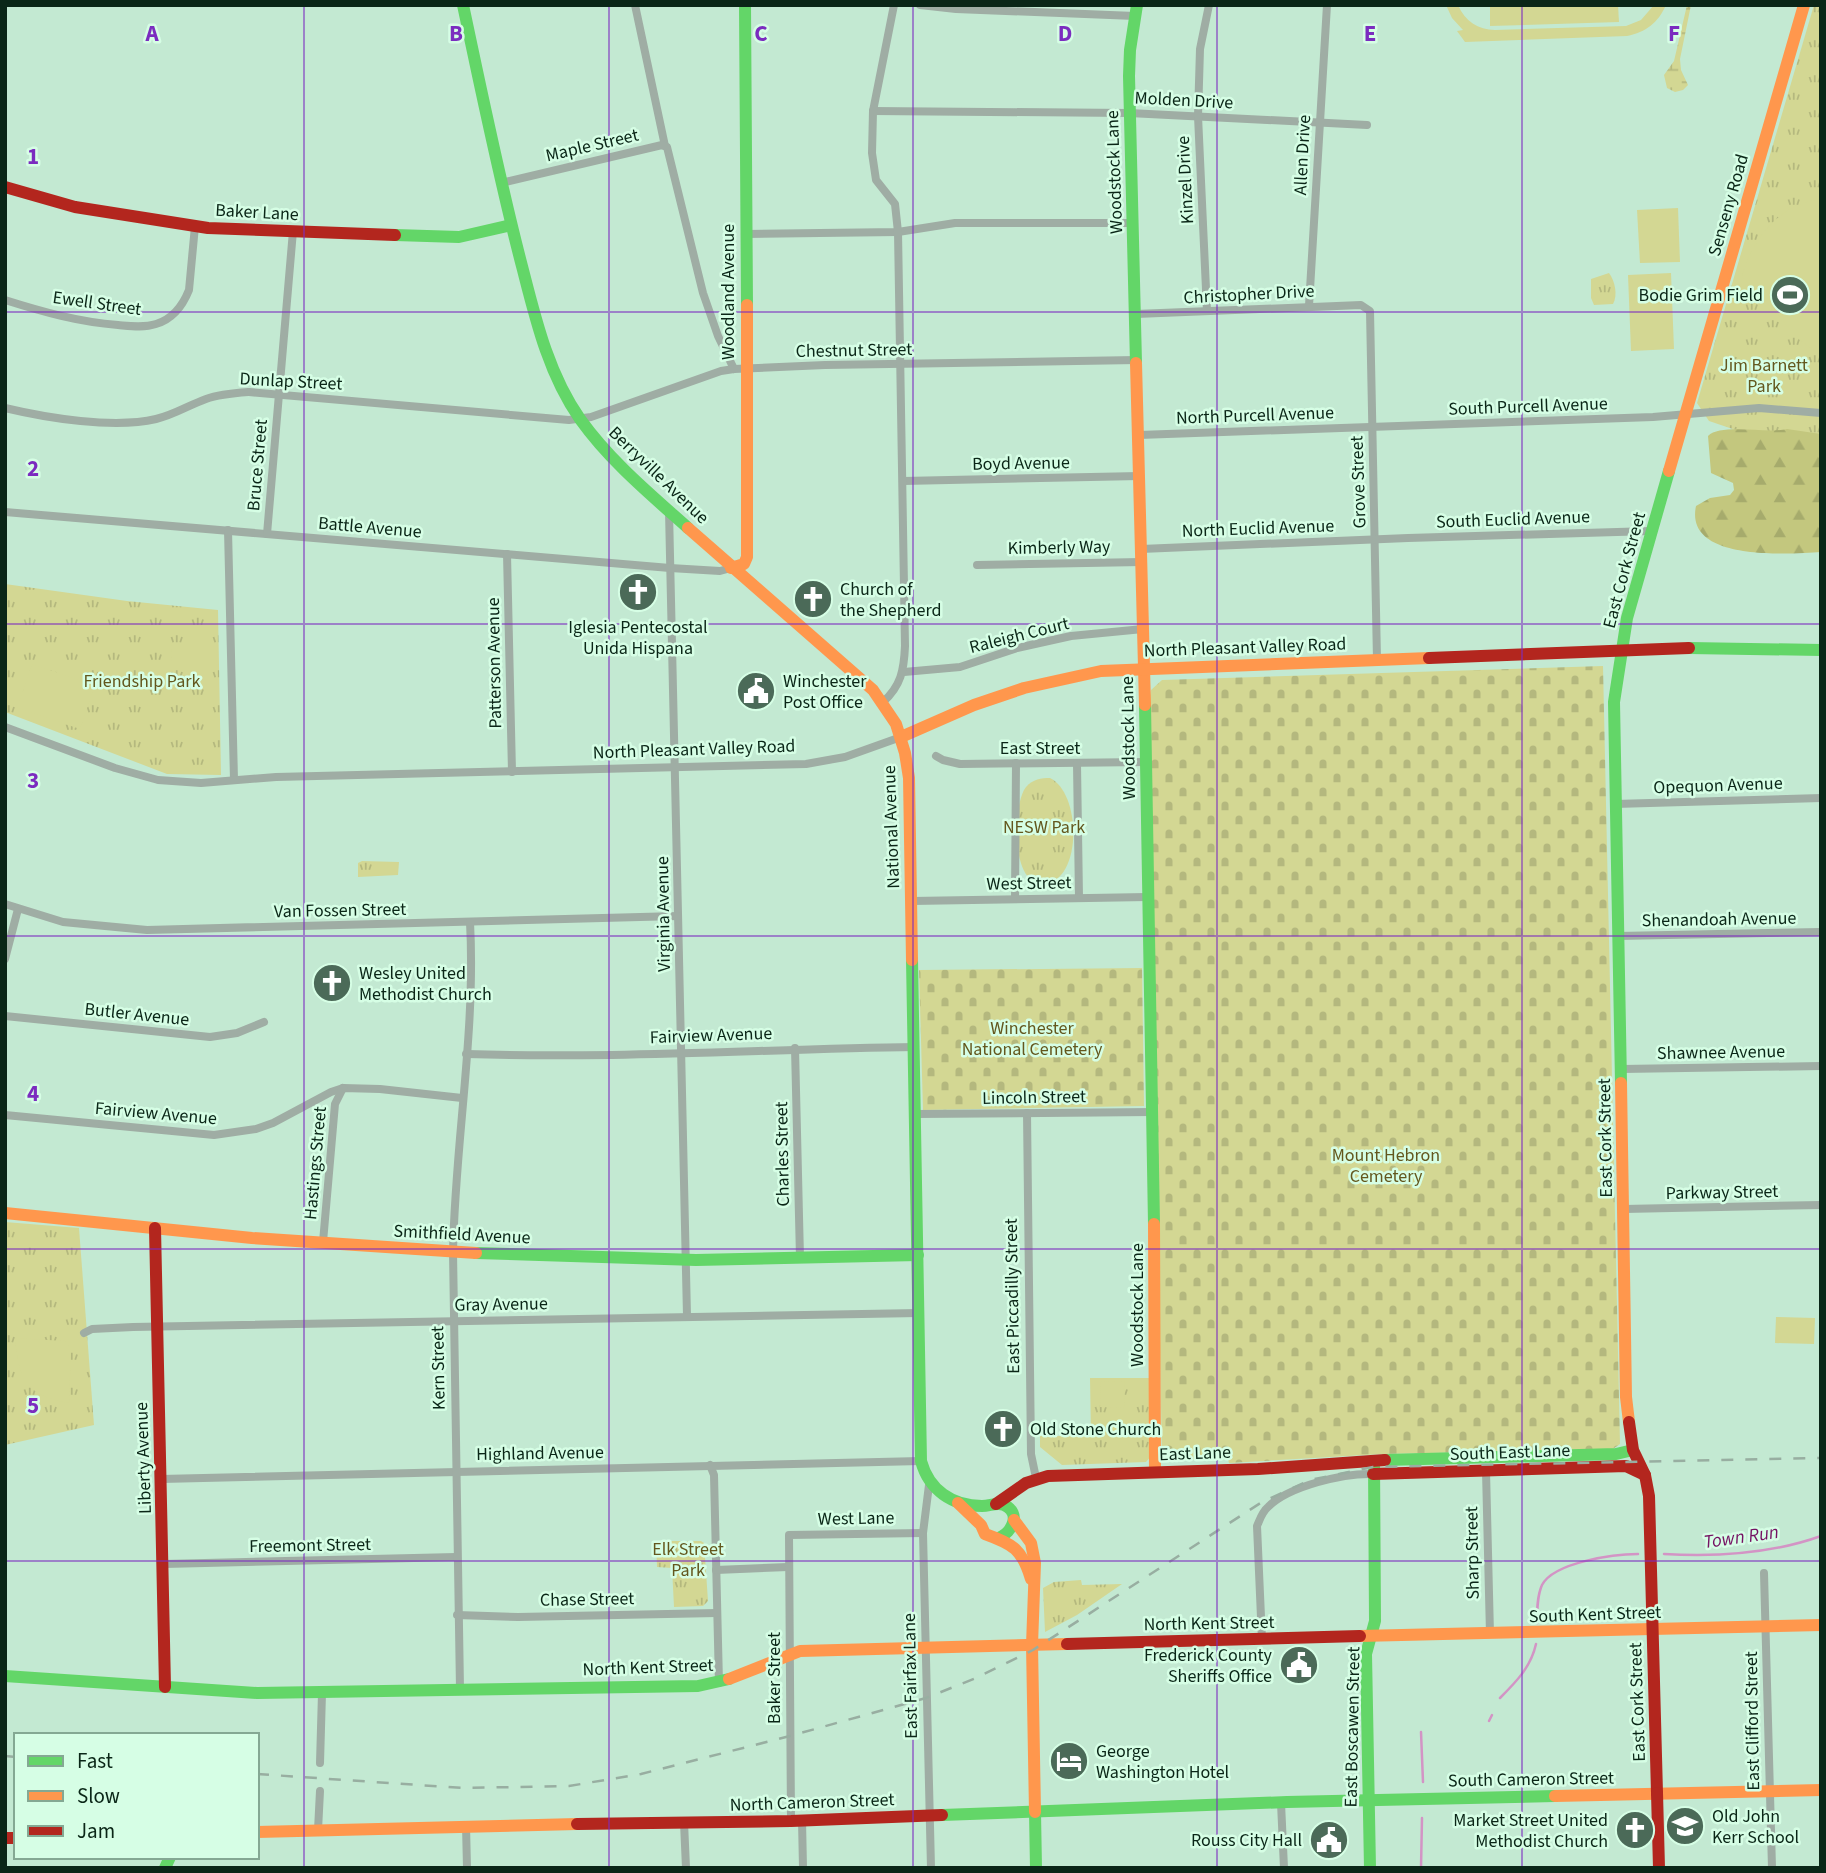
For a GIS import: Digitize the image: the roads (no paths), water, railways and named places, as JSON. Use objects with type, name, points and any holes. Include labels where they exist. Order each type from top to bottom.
[{"type":"street","name":"Berryville Avenue","points":[[463,5],[511,225],[548,357],[564,393],[580,419],[619,466],[731,568],[865,683],[883,702]]},
{"type":"street","points":[[635,5],[665,146]]},
{"type":"street","name":"Woodland Avenue","points":[[731,568],[744,565],[747,557],[748,518],[740,369],[746,234],[745,5]]},
{"type":"street","points":[[883,702],[893,693],[904,672],[898,232],[895,204],[880,187],[874,173],[873,111],[894,5]]},
{"type":"street","points":[[920,5],[1136,11]]},
{"type":"street","name":"Kinzel Drive","points":[[1207,312],[1198,116],[1200,49],[1209,5]]},
{"type":"street","name":"Allen Drive","points":[[1310,306],[1327,5]]},
{"type":"street","name":"Senseny Road","points":[[1685,414],[1804,5]]},
{"type":"street","name":"Woodstock Lane","points":[[1136,11],[1129,64],[1129,113],[1144,668],[1155,1472]]},
{"type":"street","name":"Molden Drive","points":[[873,111],[1129,113],[1367,125]]},
{"type":"street","name":"Maple Street","points":[[501,183],[665,146],[669,149],[707,305],[740,369]]},
{"type":"street","points":[[5,203],[8,188]]},
{"type":"street","name":"Baker Lane","points":[[8,188],[60,204],[195,226],[460,237],[511,225]]},
{"type":"street","points":[[746,234],[898,232],[955,223],[1133,223]]},
{"type":"street","name":"Ewell Street","points":[[5,300],[73,320],[131,326],[156,324],[175,313],[186,299],[195,226]]},
{"type":"street","name":"Bruce Street","points":[[267,534],[293,232]]},
{"type":"street","name":"Christopher Drive","points":[[1136,314],[1364,305]]},
{"type":"street","name":"Grove Street","points":[[1364,305],[1371,317],[1377,660]]},
{"type":"street","name":"Chestnut Street","points":[[580,419],[722,371],[740,369],[1137,360]]},
{"type":"street","name":"Dunlap Street","points":[[5,408],[47,417],[133,422],[170,415],[217,396],[249,392],[580,419]]},
{"type":"street","name":"South Purcell Avenue","points":[[1372,427],[1653,417],[1759,408],[1821,413]]},
{"type":"street","name":"East Cork Street","points":[[1659,1868],[1649,1496],[1645,1475],[1633,1450],[1626,1397],[1614,710],[1628,618],[1685,414]]},
{"type":"street","name":"North Purcell Avenue","points":[[1139,435],[1372,427]]},
{"type":"street","name":"Boyd Avenue","points":[[903,481],[1140,476]]},
{"type":"street","name":"Virginia Avenue","points":[[669,511],[687,1316]]},
{"type":"street","name":"Battle Avenue","points":[[5,512],[670,568],[720,571],[731,568]]},
{"type":"street","name":"Bruce Street","points":[[228,530],[234,780]]},
{"type":"street","name":"South Euclid Avenue","points":[[1376,539],[1651,531]]},
{"type":"street","name":"North Euclid Avenue","points":[[1141,555],[1376,539]]},
{"type":"street","name":"Patterson Avenue","points":[[507,554],[512,772]]},
{"type":"street","name":"Kimberly Way","points":[[977,565],[1141,555]]},
{"type":"street","name":"Raleigh Court","points":[[904,672],[960,667],[1017,648],[1071,636],[1143,629]]},
{"type":"street","name":"North Pleasant Valley Road","points":[[5,727],[115,768],[158,780],[201,783],[276,777],[806,764],[845,757],[1030,685],[1086,673],[1144,668],[1742,647],[1821,650]]},
{"type":"street","name":"National Avenue","points":[[883,702],[897,724],[909,778],[921,1461]]},
{"type":"street","name":"East Street","points":[[936,756],[953,764],[1145,762]]},
{"type":"street","points":[[1015,899],[1016,763]]},
{"type":"street","points":[[1077,764],[1079,898]]},
{"type":"street","name":"Opequon Avenue","points":[[1615,804],[1821,798]]},
{"type":"street","name":"West Street","points":[[912,901],[1147,897]]},
{"type":"street","name":"Van Fossen Street","points":[[5,904],[63,922],[122,929],[678,916]]},
{"type":"street","points":[[5,959],[18,909]]},
{"type":"street","name":"Kern Street","points":[[460,1689],[453,1252],[472,978],[470,922]]},
{"type":"street","name":"Shenandoah Avenue","points":[[1618,936],[1821,932]]},
{"type":"street","name":"Butler Avenue","points":[[5,1016],[210,1037],[237,1033],[264,1022]]},
{"type":"street","name":"Fairview Avenue","points":[[466,1054],[543,1057],[795,1048],[915,1047]]},
{"type":"street","name":"Charles Street","points":[[795,1048],[800,1258]]},
{"type":"street","name":"Shawnee Avenue","points":[[1622,1069],[1821,1066]]},
{"type":"street","name":"Fairview Avenue","points":[[5,1115],[214,1135],[273,1123],[343,1088],[380,1089],[462,1098]]},
{"type":"street","name":"Hastings Street","points":[[324,1242],[335,1104],[343,1088]]},
{"type":"street","name":"Lincoln Street","points":[[916,1114],[1152,1112]]},
{"type":"street","name":"East Piccadilly Street","points":[[1027,1113],[1031,1454],[1036,1478]]},
{"type":"street","name":"Parkway Street","points":[[1624,1209],[1821,1205]]},
{"type":"street","name":"Smithfield Avenue","points":[[5,1213],[453,1252],[686,1260],[918,1255]]},
{"type":"street","name":"Liberty Avenue","points":[[155,1228],[165,1687]]},
{"type":"street","name":"Gray Avenue","points":[[84,1333],[92,1329],[156,1327],[919,1313]]},
{"type":"street","name":"South East Lane","points":[[1373,1467],[1616,1454],[1633,1450]]},
{"type":"street","points":[[921,1461],[929,1485],[957,1503],[981,1525],[985,1534],[999,1538],[1018,1550],[1027,1565],[1032,1583]]},
{"type":"street","name":"Highland Avenue","points":[[161,1479],[921,1461]]},
{"type":"street","points":[[710,1465],[714,1475],[719,1683]]},
{"type":"street","name":"South East Lane","points":[[1373,1467],[1486,1471],[1626,1466],[1645,1475]]},
{"type":"street","points":[[1262,1640],[1257,1526],[1261,1516],[1267,1507],[1294,1492],[1373,1467]]},
{"type":"street","name":"East Lane","points":[[992,1505],[1036,1478],[1258,1468],[1373,1467]]},
{"type":"street","name":"East Boscawen Street","points":[[1370,1868],[1366,1654],[1375,1620],[1373,1467]]},
{"type":"street","name":"Sharp Street","points":[[1486,1471],[1490,1634]]},
{"type":"street","name":"East Fairfax Lane","points":[[929,1485],[923,1533],[931,1868]]},
{"type":"street","points":[[999,1538],[1012,1530],[1020,1486]]},
{"type":"street","points":[[957,1503],[1005,1506],[1034,1551],[1032,1645],[1036,1868]]},
{"type":"street","points":[[981,1525],[981,1514],[992,1505]]},
{"type":"street","name":"West Lane","points":[[789,1535],[923,1533]]},
{"type":"street","name":"Baker Street","points":[[789,1535],[796,1820],[803,1868]]},
{"type":"street","name":"Freemont Street","points":[[164,1564],[457,1557]]},
{"type":"street","points":[[716,1570],[788,1567]]},
{"type":"street","name":"East Clifford Street","points":[[1764,1573],[1772,1868]]},
{"type":"street","name":"Chase Street","points":[[457,1615],[517,1617],[717,1613]]},
{"type":"street","name":"South Kent Street","points":[[1370,1637],[1821,1625]]},
{"type":"street","name":"North Kent Street","points":[[5,1676],[230,1693],[698,1686],[736,1678],[812,1650],[1370,1637]]},
{"type":"street","points":[[320,1763],[322,1693]]},
{"type":"street","name":"South Cameron Street","points":[[1367,1800],[1821,1790]]},
{"type":"street","points":[[318,1830],[320,1791]]},
{"type":"street","name":"North Cameron Street","points":[[259,1832],[466,1825],[796,1820],[1367,1800]]},
{"type":"street","points":[[1281,1803],[1284,1868]]},
{"type":"street","points":[[684,1822],[686,1868]]},
{"type":"street","points":[[466,1825],[467,1868]]},
{"type":"waterway","name":"Town Run","points":[[1664,1554],[1743,1553],[1783,1547],[1821,1536]]},
{"type":"waterway","name":"Town Run","points":[[1537,1623],[1542,1585],[1559,1570],[1586,1561],[1638,1554]]},
{"type":"waterway","name":"Town Run","points":[[1500,1698],[1527,1667],[1536,1644]]},
{"type":"waterway","name":"Town Run","points":[[1489,1721],[1492,1715]]},
{"type":"waterway","name":"Town Run","points":[[1421,1732],[1423,1782]]},
{"type":"waterway","name":"Town Run","points":[[1421,1868],[1422,1818]]},
{"type":"railway","points":[[259,1774],[463,1788],[569,1786],[641,1774],[790,1736],[926,1698],[976,1678],[1033,1650],[1262,1502],[1310,1480],[1373,1467],[1821,1458]]},
{"type":"railway","points":[[5,1756],[14,1757]]},
{"type":"place","name":"Bodie Grim Field","points":[[1790,295]]},
{"type":"place","name":"Iglesia Pentecostal Unida Hispana","points":[[638,592]]},
{"type":"place","name":"Church of the Shepherd","points":[[813,599]]},
{"type":"place","name":"Winchester Post Office","points":[[756,691]]},
{"type":"place","name":"Wesley United Methodist Church","points":[[332,983]]},
{"type":"place","name":"Old Stone Church","points":[[1003,1429]]},
{"type":"place","name":"Frederick County Sheriffs Office","points":[[1299,1665]]},
{"type":"place","name":"George Washington Hotel","points":[[1069,1761]]},
{"type":"place","name":"Old John Kerr School","points":[[1685,1826]]},
{"type":"place","name":"Market Street United Methodist Church","points":[[1635,1830]]},
{"type":"place","name":"Rouss City Hall","points":[[1329,1840]]},
{"type":"park label","name":"Jim Barnett Park","points":[[1764,375]]},
{"type":"park label","name":"Friendship Park","points":[[142,681]]},
{"type":"park label","name":"NESW Park","points":[[1044,827]]},
{"type":"park label","name":"Winchester National Cemetery","points":[[1032,1038]]},
{"type":"park label","name":"Mount Hebron Cemetery","points":[[1386,1165]]},
{"type":"park label","name":"Elk Street Park","points":[[688,1559]]}]
